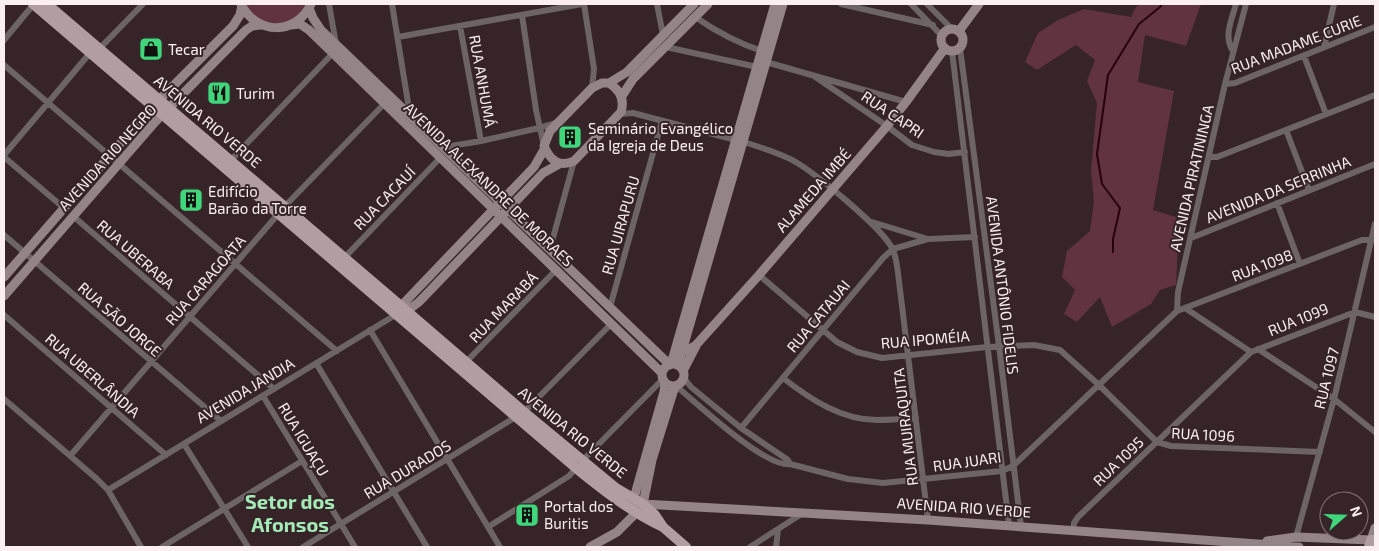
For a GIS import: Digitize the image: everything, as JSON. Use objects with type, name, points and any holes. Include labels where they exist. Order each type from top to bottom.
[{"type":"main road","name":"AVENIDA RIO VERDE","points":[[33,4],[90,53],[231,160],[282,210],[345,257],[402,310],[579,465],[608,494],[636,506]]},
{"type":"main road","name":"AVENIDA RIO VERDE","points":[[47,4],[100,48],[156,103]]},
{"type":"main road","name":"AVENIDA RIO VERDE","points":[[166,111],[466,362],[519,414]]},
{"type":"main road","points":[[636,506],[656,515],[664,527],[686,547]]},
{"type":"street","points":[[4,40],[33,4]]},
{"type":"street","points":[[100,48],[143,4]]},
{"type":"street","points":[[329,4],[336,44]]},
{"type":"street","points":[[392,4],[410,116]]},
{"type":"street","points":[[398,37],[583,4],[594,70],[592,88]]},
{"type":"street","points":[[657,4],[663,35]]},
{"type":"street","points":[[606,83],[627,72],[690,9],[708,4]]},
{"type":"street","points":[[488,527],[569,476],[663,378],[677,369],[740,142],[757,67],[775,4]]},
{"type":"street","points":[[593,546],[617,532],[628,522],[636,506],[676,386],[681,383],[677,369],[682,350],[740,142],[783,4]]},
{"type":"street","points":[[841,4],[932,25]]},
{"type":"street","points":[[911,4],[942,36]]},
{"type":"street","points":[[927,4],[955,30],[962,37],[952,49],[942,43],[942,36],[947,30],[955,30],[979,4]]},
{"type":"street","name":"AVENIDA PIRATININGA","points":[[1233,51],[1228,43],[1228,36],[1236,4]]},
{"type":"street","name":"AVENIDA PIRATININGA","points":[[1177,311],[1178,292],[1190,238],[1225,84],[1246,4]]},
{"type":"street","points":[[1324,48],[1334,4]]},
{"type":"street","points":[[241,5],[253,20],[276,27],[291,24],[304,15],[310,6]]},
{"type":"street","name":"AVENIDA RIO NEGRO","points":[[4,277],[156,103],[233,26],[240,14],[241,5]]},
{"type":"street","name":"AVENIDA ALEXANDRE DE MORAES","points":[[310,6],[313,18],[321,30],[677,369],[691,387],[741,428],[788,460],[790,464]]},
{"type":"street","points":[[550,249],[574,161],[619,114],[633,79],[666,47],[690,9]]},
{"type":"street","points":[[690,9],[719,34],[762,51]]},
{"type":"street","points":[[522,15],[539,128],[545,147],[552,158],[560,164],[567,182]]},
{"type":"street","name":"AVENIDA RIO NEGRO","points":[[4,296],[166,111],[246,30],[261,24]]},
{"type":"street","name":"AVENIDA ALEXANDRE DE MORAES","points":[[291,24],[300,24],[309,30],[334,53],[612,323],[663,378]]},
{"type":"street","name":"RUA ANHUMÁ","points":[[460,26],[481,141]]},
{"type":"street","name":"RUA MADAME CURIE","points":[[1225,84],[1235,83],[1375,27]]},
{"type":"street","points":[[666,47],[757,67]]},
{"type":"street","name":"ALAMEDA IMBÉ","points":[[677,369],[952,49]]},
{"type":"street","name":"AVENIDA ANTÔNIO FIDELIS","points":[[952,49],[1009,525]]},
{"type":"street","name":"AVENIDA ANTÔNIO FIDELIS","points":[[952,49],[999,346],[1020,526]]},
{"type":"street","points":[[64,208],[4,156],[90,53]]},
{"type":"street","points":[[231,160],[334,53]]},
{"type":"street","points":[[1304,56],[1326,114]]},
{"type":"street","name":"RUA CAPRI","points":[[766,62],[906,102]]},
{"type":"street","points":[[4,66],[337,351]]},
{"type":"street","points":[[594,70],[606,83],[619,91],[633,113]]},
{"type":"street","name":"RUA CAPRI","points":[[814,76],[912,145],[934,152],[949,154],[965,152]]},
{"type":"street","name":"AVENIDA JANDIA","points":[[108,490],[402,310],[419,302],[502,216],[505,205],[534,167],[545,147],[547,137],[558,122],[592,88],[606,83]]},
{"type":"street","points":[[1209,157],[1286,130],[1375,95]]},
{"type":"street","name":"RUA CARAGOATA","points":[[70,456],[282,210],[385,103]]},
{"type":"street","points":[[619,114],[633,113]]},
{"type":"street","name":"RUA MUIRAQUITA","points":[[633,113],[764,148],[794,161],[869,221],[878,229],[893,249],[898,272],[909,355],[928,520]]},
{"type":"street","name":"RUA UIRAPURU","points":[[610,307],[662,120]]},
{"type":"street","points":[[445,147],[481,141],[558,122]]},
{"type":"street","points":[[1286,130],[1309,190]]},
{"type":"street","name":"RUA CACAUÍ","points":[[345,257],[440,157]]},
{"type":"street","name":"AVENIDA JANDIA","points":[[402,310],[495,209],[505,205],[543,173],[560,164],[574,161]]},
{"type":"street","name":"AVENIDA DA SERRINHA","points":[[1190,238],[1375,164]]},
{"type":"street","points":[[1276,203],[1300,264]]},
{"type":"street","name":"RUA UBERABA","points":[[73,216],[274,389]]},
{"type":"street","points":[[869,221],[928,239],[975,237]]},
{"type":"street","name":"RUA 1097","points":[[1296,537],[1334,399],[1375,224]]},
{"type":"street","name":"RUA SÃO JORGE","points":[[4,235],[221,421]]},
{"type":"street","name":"RUA CATAUAI","points":[[741,428],[883,258],[893,249],[928,239]]},
{"type":"street","name":"RUA 1098","points":[[1099,385],[1177,311],[1362,240],[1372,240]]},
{"type":"street","name":"RUA MARABÁ","points":[[466,362],[557,269]]},
{"type":"street","name":"RUA IPOMÉIA","points":[[759,275],[837,342],[857,352],[882,358],[999,346],[1034,345],[1060,350]]},
{"type":"street","points":[[1185,308],[1334,399],[1375,432]]},
{"type":"street","points":[[1355,312],[1375,317]]},
{"type":"street","name":"RUA 1099","points":[[1254,350],[1355,312]]},
{"type":"street","name":"RUA UBERLÂNDIA","points":[[4,314],[166,455]]},
{"type":"street","points":[[519,414],[612,323]]},
{"type":"street","points":[[370,330],[500,547]]},
{"type":"street","name":"ALAMEDA IMBÉ","points":[[682,350],[686,351],[696,345]]},
{"type":"street","name":"RUA 1096","points":[[1060,350],[1157,442],[1171,446],[1320,452]]},
{"type":"street","name":"RUA 1095","points":[[1073,530],[1074,523],[1078,517],[1254,350]]},
{"type":"street","points":[[316,363],[427,547]]},
{"type":"street","points":[[663,378],[671,386],[676,386]]},
{"type":"street","points":[[636,506],[664,392],[663,378]]},
{"type":"street","points":[[783,378],[809,398],[840,412],[876,420],[916,418]]},
{"type":"street","points":[[1013,466],[1099,385]]},
{"type":"street","name":"AVENIDA ALEXANDRE DE MORAES","points":[[676,386],[748,445],[771,459],[848,479],[883,483],[924,479]]},
{"type":"street","name":"RUA IGUAÇU","points":[[263,396],[355,547]]},
{"type":"street","points":[[4,400],[108,490],[141,547]]},
{"type":"street","name":"RUA DURADOS","points":[[303,547],[519,414]]},
{"type":"street","points":[[184,444],[248,547]]},
{"type":"street","points":[[162,547],[302,461]]},
{"type":"street","name":"RUA JUARI","points":[[924,479],[1002,472],[1013,466]]},
{"type":"street","name":"AVENIDA RIO VERDE","points":[[636,506],[804,512],[1299,547]]},
{"type":"street","points":[[750,547],[804,512]]},
{"type":"street","points":[[1372,542],[1375,528]]},
{"type":"street","points":[[776,547],[778,530]]},
{"type":"street","name":"AVENIDA RIO VERDE","points":[[1251,543],[1296,537],[1372,542]]},
{"type":"shaded area","points":[[243,4],[307,4],[294,20],[283,24],[260,21]]},
{"type":"shaded area","points":[[1140,4],[1201,4],[1186,46],[1145,35],[1138,82],[1174,91],[1153,210],[1176,217],[1178,243],[1176,285],[1160,290],[1151,304],[1112,327],[1100,297],[1077,322],[1064,314],[1075,290],[1062,277],[1067,251],[1090,231],[1094,201],[1091,171],[1097,103],[1087,81],[1095,60],[1076,45],[1037,70],[1025,62],[1038,33],[1058,20],[1084,9],[1131,17],[1136,7]]},
{"type":"waterway","points":[[1113,252],[1113,239],[1120,208],[1102,184],[1097,154],[1108,75],[1139,24],[1162,4]]},
{"type":"place","name":"Tecar","points":[[151,49]]},
{"type":"place","name":"Turim","points":[[219,93]]},
{"type":"place","name":"Seminário Evangélico da Igreja de Deus","points":[[570,137]]},
{"type":"place","name":"Edifício Barão da Torre","points":[[191,200]]},
{"type":"place","name":"Portal dos Buritis","points":[[527,515]]},
{"type":"district","name":"Setor dos Afonsos","points":[[290,512]]}]
